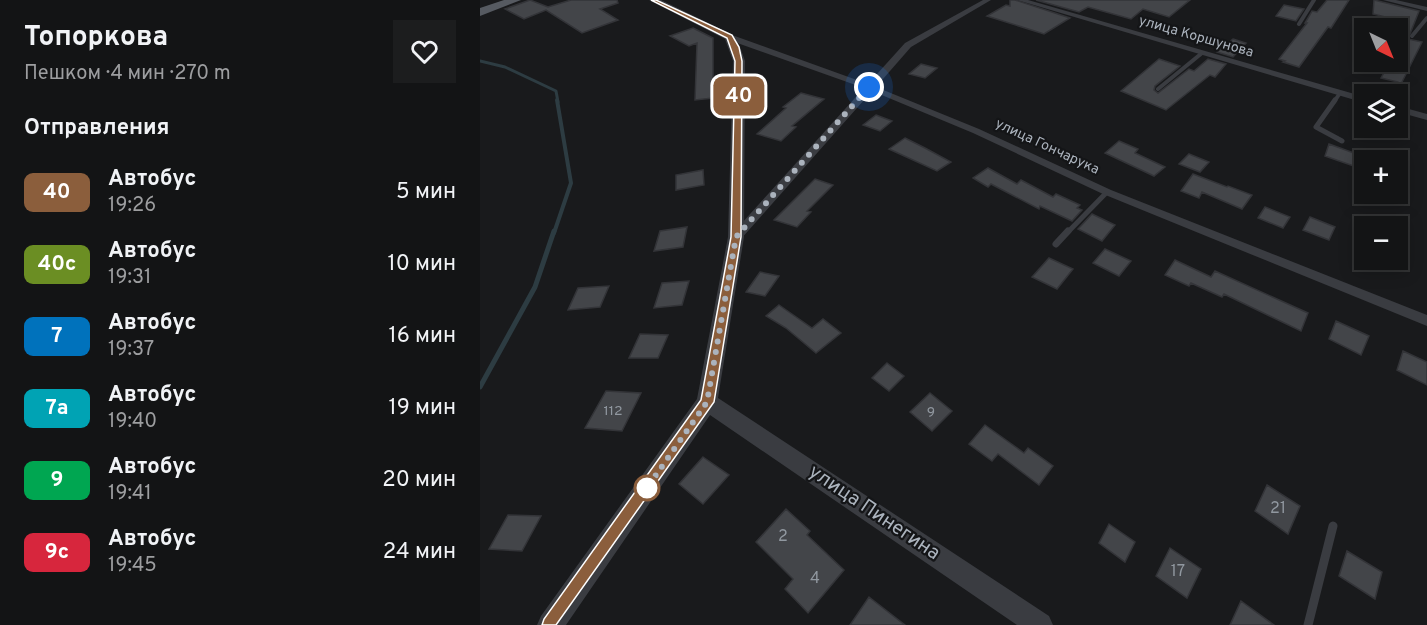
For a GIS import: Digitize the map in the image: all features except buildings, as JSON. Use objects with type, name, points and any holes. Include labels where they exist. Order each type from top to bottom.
[{"type":"main road","points":[[480,12],[515,0]]},
{"type":"street","name":"улица Гончарука","points":[[654,0],[729,37],[869,87],[976,131],[1107,192],[1427,321]]},
{"type":"street","points":[[736,237],[908,45],[988,0]]},
{"type":"street","name":"улица Коршунова","points":[[1020,0],[1354,97]]},
{"type":"street","points":[[1386,0],[1427,9]]},
{"type":"street","points":[[550,625],[707,402],[736,237],[739,61],[729,37]]},
{"type":"street","points":[[1408,112],[1427,117]]},
{"type":"street","name":"улица Пинегина","points":[[707,402],[1040,625]]},
{"type":"lane","points":[[1299,24],[1314,0]]},
{"type":"lane","points":[[1412,36],[1427,18]]},
{"type":"lane","points":[[1158,89],[1202,53]]},
{"type":"lane","points":[[1340,93],[1316,127],[1342,141]]},
{"type":"lane","points":[[1056,244],[1107,192]]},
{"type":"lane","points":[[1308,625],[1333,526]]},
{"type":"waterway","points":[[480,61],[505,67],[556,91],[558,102]]},
{"type":"waterway","points":[[554,233],[571,183],[557,100]]},
{"type":"waterway","points":[[480,387],[535,287],[554,231]]},
{"type":"bus line","name":"40","points":[[550,625],[707,402],[736,237],[739,61],[735,47],[729,37],[712,27],[654,0]]},
{"type":"route","points":[[647,488],[642,495],[707,402],[736,237],[869,87]]}]
